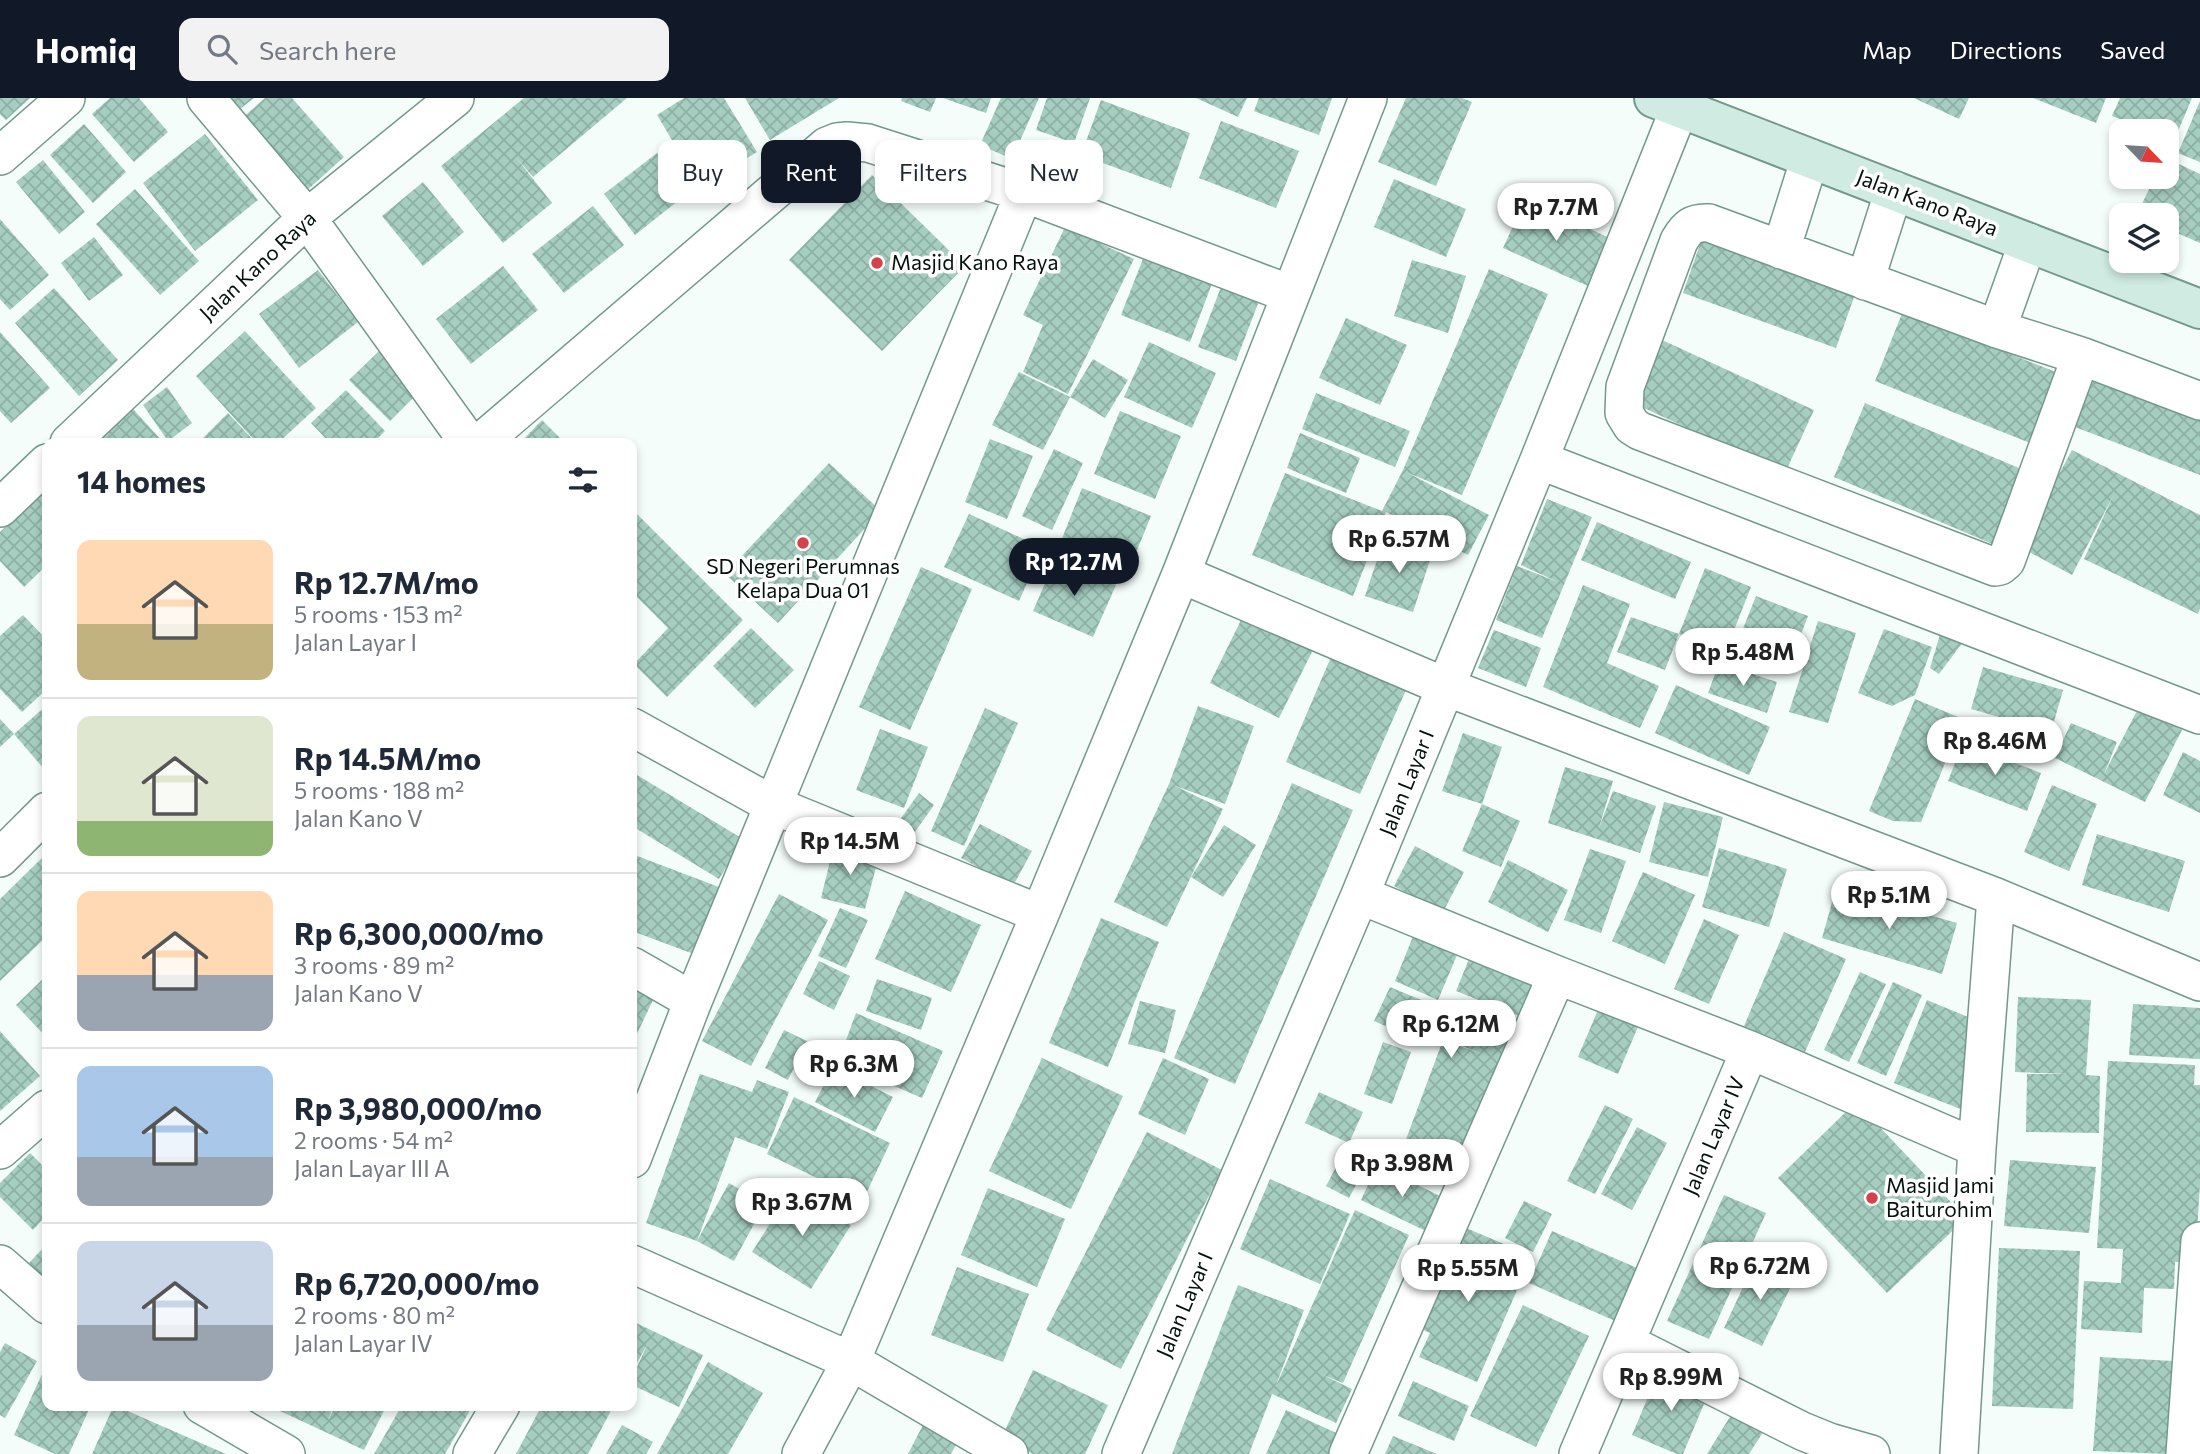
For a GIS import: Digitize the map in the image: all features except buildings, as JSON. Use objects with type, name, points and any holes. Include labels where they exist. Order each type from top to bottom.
[{"type":"street","points":[[0,156],[66,98]]},
{"type":"street","points":[[206,98],[307,218],[465,438]]},
{"type":"street","name":"Jalan Kano Raya","points":[[74,438],[307,218],[455,98]]},
{"type":"street","points":[[801,1454],[851,1361],[1040,914],[1181,574],[1368,98]]},
{"type":"street","name":"Jalan Kano Raya","points":[[1667,102],[2200,309]]},
{"type":"street","name":"Jalan Layar I","points":[[1121,1454],[1360,895],[1539,460],[1667,102]]},
{"type":"street","points":[[486,438],[827,146],[848,141],[869,143],[1005,187]]},
{"type":"street","points":[[1781,250],[1810,158]]},
{"type":"street","points":[[1865,281],[1894,190]]},
{"type":"street","points":[[637,1146],[693,1001],[1020,203]]},
{"type":"street","points":[[1051,203],[1290,293]]},
{"type":"street","points":[[2081,356],[2006,561],[2000,566],[1991,567],[1975,561],[1632,426],[1624,413],[1625,387],[1679,241],[1692,224],[1710,223],[1997,329],[2081,356],[2200,401]]},
{"type":"street","points":[[1997,329],[2028,242]]},
{"type":"street","points":[[1539,460],[2200,715]]},
{"type":"street","points":[[0,508],[42,468]]},
{"type":"street","points":[[1181,574],[1446,687],[1996,897],[2200,982]]},
{"type":"street","points":[[637,730],[773,805],[1040,914]]},
{"type":"street","points":[[0,858],[42,816]]},
{"type":"street","points":[[1360,895],[1750,1050],[1977,1149]]},
{"type":"street","points":[[1959,1454],[1977,1149],[1996,897]]},
{"type":"street","points":[[637,969],[693,1001]]},
{"type":"street","points":[[1348,1454],[1557,975]]},
{"type":"street","name":"Jalan Layar IV","points":[[1578,1454],[1750,1050]]},
{"type":"street","points":[[0,1150],[42,1113]]},
{"type":"street","points":[[2185,1454],[2196,1356],[2200,1241]]},
{"type":"street","points":[[0,1264],[42,1301]]},
{"type":"street","points":[[637,1266],[851,1361],[1009,1454]]},
{"type":"street","points":[[1627,1343],[1802,1431],[1871,1454]]},
{"type":"street","points":[[212,1411],[286,1454]]},
{"type":"street","points":[[472,1454],[497,1411]]},
{"type":"place","name":"Masjid Kano Raya","points":[[877,263]]},
{"type":"place","name":"SD Negeri Perumnas Kelapa Dua 01","points":[[803,543]]},
{"type":"place","name":"Masjid Jami Baiturohim","points":[[1872,1198]]}]
